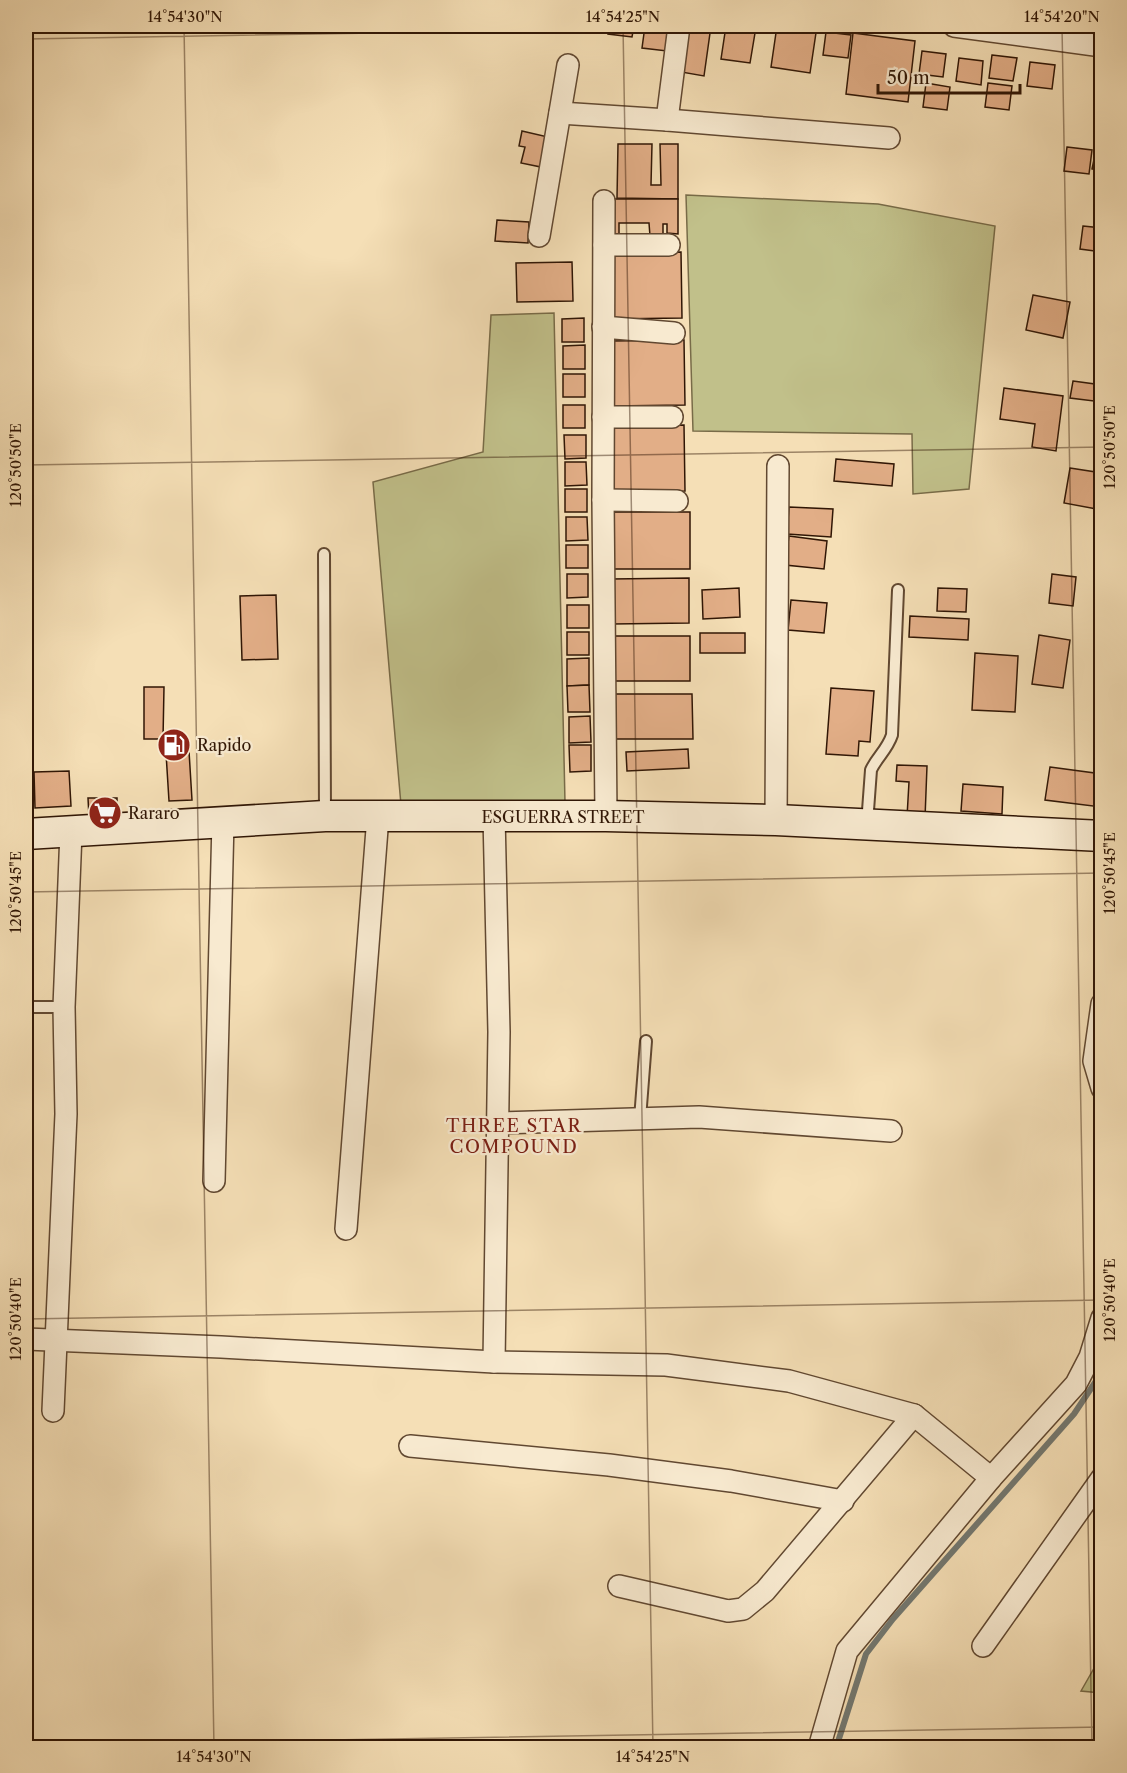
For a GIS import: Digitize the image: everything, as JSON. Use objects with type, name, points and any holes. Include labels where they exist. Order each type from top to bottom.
[{"type":"main road","name":"ESGUERRA STREET","points":[[26,834],[325,816],[606,816],[776,820],[1101,836]]},
{"type":"street","points":[[667,120],[679,26]]},
{"type":"street","points":[[954,26],[1101,46]]},
{"type":"street","points":[[539,236],[568,65]]},
{"type":"street","points":[[560,113],[889,138]]},
{"type":"street","points":[[604,201],[603,500],[606,816]]},
{"type":"street","points":[[604,245],[669,245]]},
{"type":"street","points":[[603,327],[674,333]]},
{"type":"street","points":[[603,417],[672,417]]},
{"type":"street","points":[[776,820],[778,466]]},
{"type":"street","points":[[603,500],[677,501]]},
{"type":"street","points":[[346,1229],[378,816]]},
{"type":"street","points":[[494,816],[499,1032],[494,1362]]},
{"type":"street","points":[[214,1181],[223,821]]},
{"type":"street","points":[[53,1411],[66,1114],[64,1007],[71,832]]},
{"type":"street","points":[[1101,1004],[1094,1061],[1101,1088]]},
{"type":"street","points":[[498,1123],[699,1117],[891,1131]]},
{"type":"street","points":[[819,1748],[847,1651],[991,1478],[1076,1384],[1090,1357],[1101,1318]]},
{"type":"street","points":[[26,1339],[494,1362],[677,1367],[789,1381],[914,1415],[991,1478]]},
{"type":"street","points":[[619,1586],[728,1611],[743,1609],[765,1591],[914,1415]]},
{"type":"street","points":[[410,1446],[609,1465],[731,1481],[843,1501]]},
{"type":"street","points":[[983,1646],[1101,1478]]},
{"type":"lane","points":[[324,554],[325,816]]},
{"type":"lane","points":[[867,824],[871,770],[888,747],[892,735],[898,590]]},
{"type":"lane","points":[[26,1007],[64,1007]]},
{"type":"lane","points":[[640,1119],[646,1041]]},
{"type":"shaded area","points":[[686,195],[878,204],[995,226],[969,489],[913,494],[912,434],[693,431]]},
{"type":"shaded area","points":[[554,313],[565,802],[401,805],[373,482],[483,452],[491,315]]},
{"type":"shaded area","points":[[1101,1656],[1101,1693],[1081,1691]]},
{"type":"building","points":[[609,26],[634,26],[632,37],[608,34]]},
{"type":"building","points":[[645,26],[669,28],[667,51],[642,48]]},
{"type":"building","points":[[688,26],[711,26],[704,76],[681,72]]},
{"type":"building","points":[[726,26],[756,27],[750,63],[721,59]]},
{"type":"building","points":[[777,26],[817,26],[810,73],[771,67]]},
{"type":"building","points":[[826,32],[851,35],[848,58],[823,55]]},
{"type":"building","points":[[853,33],[915,41],[908,102],[846,94]]},
{"type":"building","points":[[922,51],[946,54],[943,77],[919,74]]},
{"type":"building","points":[[992,55],[1017,58],[1013,81],[989,78]]},
{"type":"building","points":[[959,58],[983,61],[981,85],[956,81]]},
{"type":"building","points":[[1030,62],[1055,65],[1052,89],[1027,86]]},
{"type":"building","points":[[926,83],[950,87],[947,110],[923,107]]},
{"type":"building","points":[[988,83],[1012,86],[1009,110],[985,107]]},
{"type":"building","points":[[522,131],[548,137],[541,167],[521,163],[525,147],[519,146]]},
{"type":"building","points":[[1100,132],[1102,133],[1102,171],[1092,169]]},
{"type":"building","points":[[618,144],[652,144],[651,185],[661,185],[660,144],[678,144],[678,199],[617,198]]},
{"type":"building","points":[[1067,147],[1092,150],[1089,174],[1064,171]]},
{"type":"building","points":[[607,199],[678,199],[678,234],[667,233],[667,224],[663,224],[663,236],[650,236],[649,223],[619,223],[619,236],[607,235]]},
{"type":"building","points":[[497,220],[529,222],[528,243],[495,241]]},
{"type":"building","points":[[1083,226],[1102,228],[1102,252],[1080,249]]},
{"type":"building","points":[[681,252],[682,318],[609,319],[608,254]]},
{"type":"building","points":[[572,262],[573,301],[517,302],[516,263]]},
{"type":"building","points":[[1033,295],[1070,302],[1063,338],[1026,330]]},
{"type":"building","points":[[584,318],[584,342],[562,342],[562,319]]},
{"type":"building","points":[[684,340],[685,405],[612,406],[610,341]]},
{"type":"building","points":[[585,345],[585,369],[563,369],[563,346]]},
{"type":"building","points":[[563,374],[585,374],[585,397],[563,397]]},
{"type":"building","points":[[1073,381],[1102,385],[1102,402],[1070,398]]},
{"type":"building","points":[[1004,388],[1063,396],[1056,451],[1032,447],[1035,424],[1000,419]]},
{"type":"building","points":[[563,405],[585,405],[585,428],[563,428]]},
{"type":"building","points":[[684,425],[685,491],[612,492],[611,427]]},
{"type":"building","points":[[564,435],[586,435],[586,458],[565,459]]},
{"type":"building","points":[[836,459],[894,464],[892,486],[834,481]]},
{"type":"building","points":[[565,462],[586,462],[587,485],[565,486]]},
{"type":"building","points":[[1070,468],[1102,473],[1102,510],[1064,503]]},
{"type":"building","points":[[565,489],[587,489],[587,512],[565,512]]},
{"type":"building","points":[[789,507],[833,509],[831,537],[787,534]]},
{"type":"building","points":[[612,512],[690,512],[690,569],[612,569]]},
{"type":"building","points":[[566,517],[587,517],[588,540],[566,541]]},
{"type":"building","points":[[789,536],[827,541],[824,569],[785,565]]},
{"type":"building","points":[[566,545],[588,545],[588,568],[566,568]]},
{"type":"building","points":[[567,574],[588,574],[588,597],[567,598]]},
{"type":"building","points":[[1052,574],[1076,577],[1073,606],[1049,603]]},
{"type":"building","points":[[689,578],[689,623],[612,624],[611,579]]},
{"type":"building","points":[[739,588],[740,617],[703,619],[702,590]]},
{"type":"building","points":[[938,588],[967,589],[966,612],[937,611]]},
{"type":"building","points":[[276,595],[278,659],[242,660],[240,596]]},
{"type":"building","points":[[791,600],[827,603],[824,633],[788,630]]},
{"type":"building","points":[[567,605],[589,605],[589,628],[567,628]]},
{"type":"building","points":[[910,616],[969,619],[968,640],[909,637]]},
{"type":"building","points":[[567,632],[589,632],[589,655],[567,655]]},
{"type":"building","points":[[700,633],[745,633],[745,653],[700,653]]},
{"type":"building","points":[[1039,635],[1070,640],[1063,688],[1032,684]]},
{"type":"building","points":[[612,636],[690,636],[690,681],[613,681]]},
{"type":"building","points":[[975,653],[1018,656],[1015,712],[972,710]]},
{"type":"building","points":[[589,658],[589,685],[567,686],[567,659]]},
{"type":"building","points":[[589,685],[590,712],[568,712],[567,686]]},
{"type":"building","points":[[144,687],[164,687],[163,739],[144,739]]},
{"type":"building","points":[[831,688],[874,691],[870,742],[859,741],[858,756],[826,754]]},
{"type":"building","points":[[615,694],[692,694],[693,739],[615,739]]},
{"type":"building","points":[[590,716],[591,742],[569,743],[569,717]]},
{"type":"building","points":[[569,745],[591,745],[591,771],[570,772]]},
{"type":"building","points":[[688,749],[689,768],[627,771],[626,752]]},
{"type":"building","points":[[189,751],[192,800],[169,801],[166,753]]},
{"type":"building","points":[[897,765],[927,766],[925,818],[907,817],[909,782],[896,781]]},
{"type":"building","points":[[1050,767],[1102,774],[1101,807],[1045,800]]},
{"type":"building","points":[[69,771],[71,806],[35,808],[34,772]]},
{"type":"building","points":[[963,784],[1003,787],[1002,814],[961,811]]},
{"type":"building","points":[[88,798],[117,798],[117,817],[89,817]]},
{"type":"waterway","points":[[836,1748],[866,1654],[893,1619],[1074,1414],[1096,1381],[1102,1360]]},
{"type":"place","name":"Rapido","points":[[174,745]]},
{"type":"place","name":"Rararo","points":[[105,813]]},
{"type":"district","name":"THREE STAR COMPOUND","points":[[514,1136]]}]
